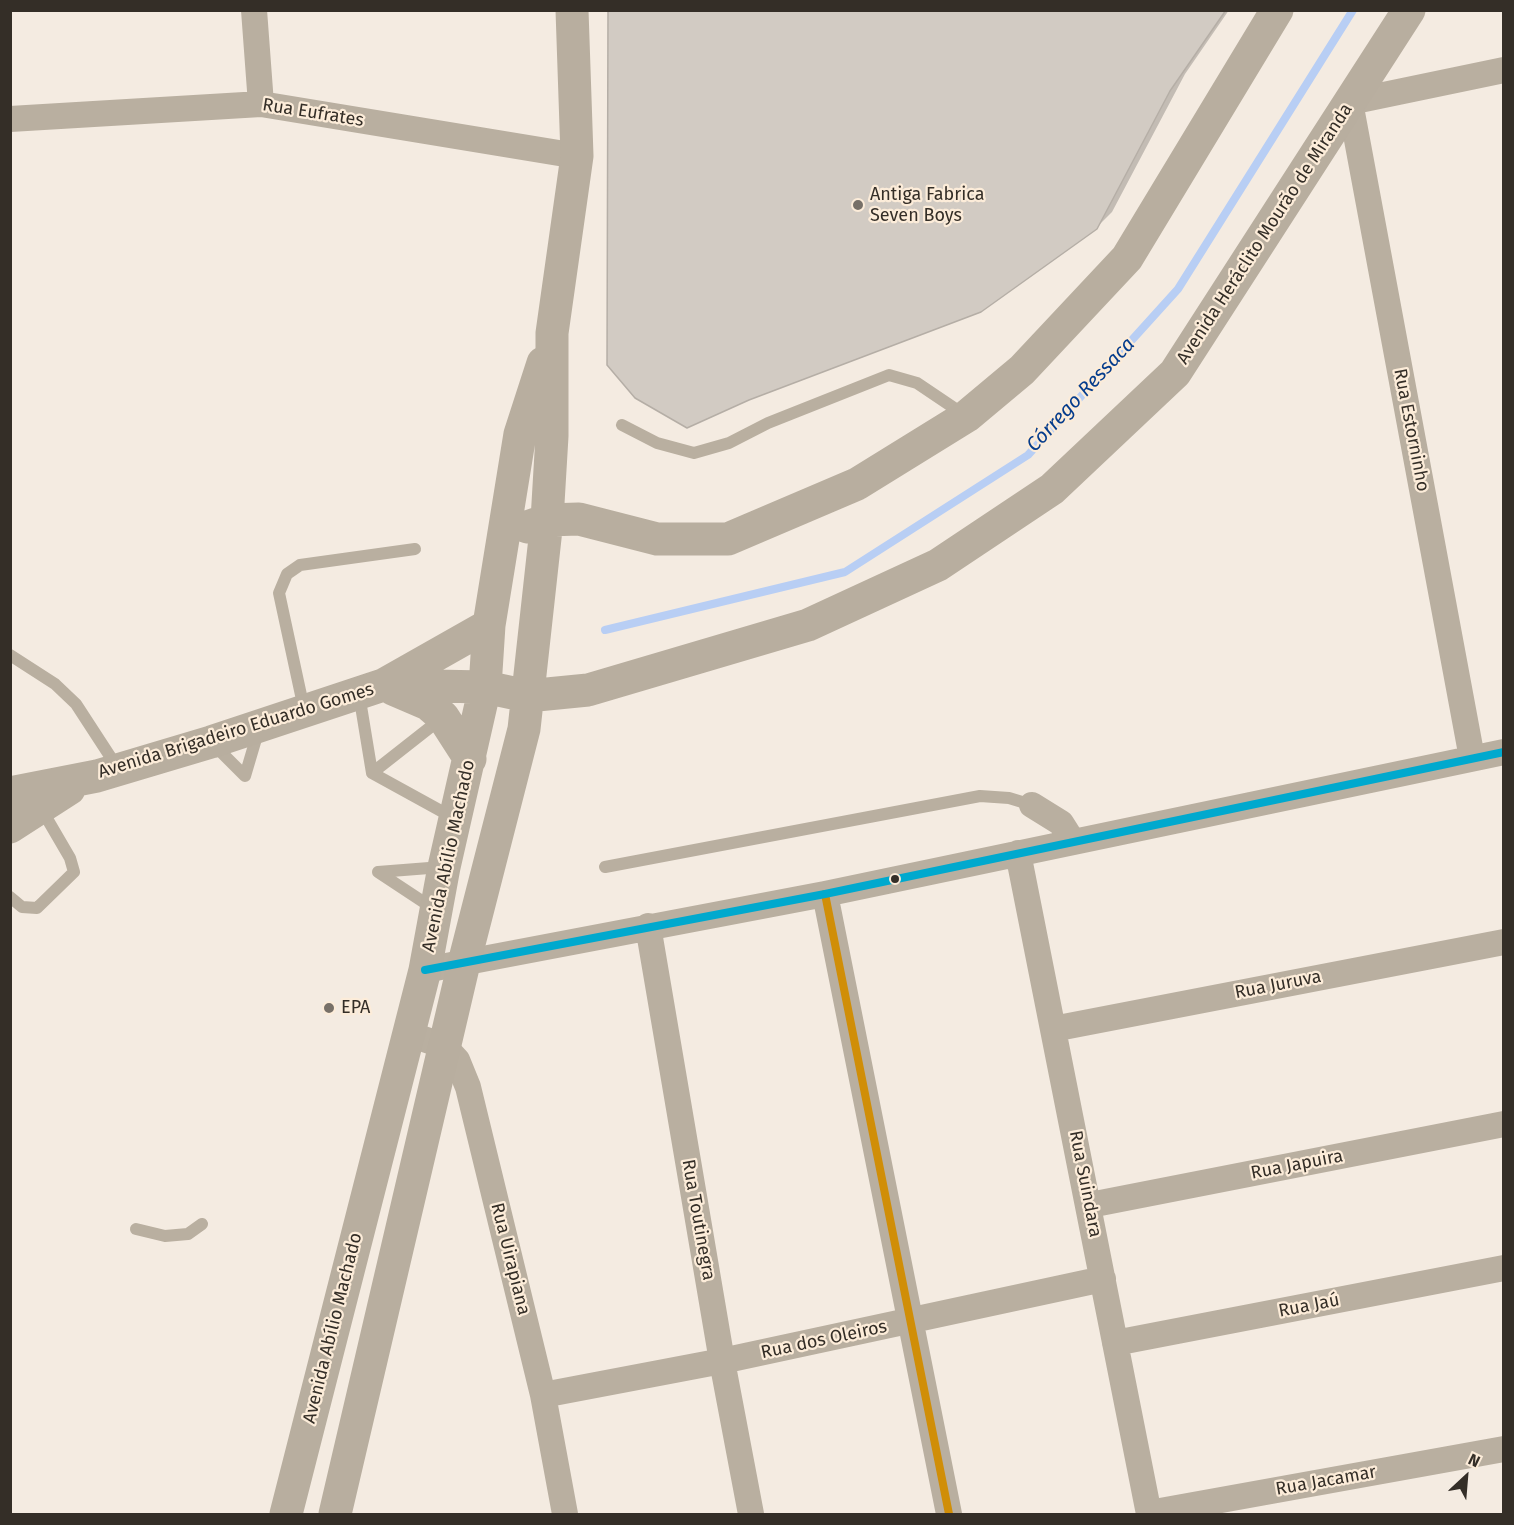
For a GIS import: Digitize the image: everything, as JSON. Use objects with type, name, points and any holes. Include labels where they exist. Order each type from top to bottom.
[{"type":"main road","name":"Avenida Abílio Machado","points":[[335,1515],[444,1046],[524,729],[547,520],[552,436],[552,333],[577,156],[572,10]]},
{"type":"main road","points":[[501,553],[514,533],[547,520],[579,519],[657,539],[728,539],[857,484],[967,416],[1022,370],[1126,258],[1277,10]]},
{"type":"main road","name":"Avenida Heráclito Mourão de Miranda","points":[[485,687],[527,696],[588,690],[808,625],[938,565],[1052,489],[1176,373],[1409,10]]},
{"type":"main road","name":"Avenida Abílio Machado","points":[[286,1515],[425,970],[444,867],[457,819],[485,687],[489,625],[520,434],[552,333]]},
{"type":"main road","name":"Avenida Brigadeiro Eduardo Gomes","points":[[10,793],[103,773],[211,742],[370,689],[489,625]]},
{"type":"main road","name":"Avenida Brigadeiro Eduardo Gomes","points":[[370,689],[485,687]]},
{"type":"main road","points":[[370,689],[408,693],[428,704],[442,717],[470,759]]},
{"type":"main road","points":[[524,729],[588,690]]},
{"type":"main road","name":"Avenida Brigadeiro Eduardo Gomes","points":[[10,827],[40,806],[103,773]]},
{"type":"street","points":[[254,10],[261,104]]},
{"type":"street","points":[[1350,102],[1503,70]]},
{"type":"street","name":"Rua Estorninho","points":[[1350,102],[1472,758]]},
{"type":"street","name":"Rua Eufrates","points":[[10,120],[261,104],[577,156]]},
{"type":"street","points":[[425,970],[825,894],[1503,752]]},
{"type":"street","points":[[1032,805],[1061,823],[1073,842]]},
{"type":"street","name":"Rua Suindara","points":[[1018,853],[1090,1205],[1149,1514]]},
{"type":"street","points":[[825,894],[949,1515]]},
{"type":"street","name":"Rua Toutinegra","points":[[648,926],[722,1361],[751,1515]]},
{"type":"street","name":"Rua Juruva","points":[[1053,1029],[1503,942]]},
{"type":"street","points":[[409,1034],[444,1046]]},
{"type":"street","name":"Rua Uirapiana","points":[[444,1046],[458,1060],[468,1087],[543,1395],[565,1515]]},
{"type":"street","name":"Rua Japuira","points":[[1090,1205],[1503,1124]]},
{"type":"street","name":"Rua Jaú","points":[[1115,1343],[1503,1268]]},
{"type":"street","name":"Rua dos Oleiros","points":[[543,1395],[722,1361],[1103,1280]]},
{"type":"street","name":"Rua Jacamar","points":[[1149,1514],[1503,1449]]},
{"type":"lane","points":[[622,425],[657,443],[694,453],[729,443],[768,423],[889,375],[917,383],[967,416]]},
{"type":"lane","points":[[304,711],[279,593],[287,574],[300,565],[415,549]]},
{"type":"lane","points":[[10,655],[55,684],[76,704],[103,773]]},
{"type":"lane","points":[[370,689],[372,773]]},
{"type":"lane","points":[[372,773],[442,717]]},
{"type":"lane","points":[[211,742],[245,776],[260,726]]},
{"type":"lane","points":[[372,773],[457,819]]},
{"type":"lane","points":[[605,867],[980,796],[1009,798],[1032,805]]},
{"type":"lane","points":[[10,897],[22,907],[37,908],[74,872],[70,858],[40,806]]},
{"type":"lane","points":[[435,910],[378,872],[444,867]]},
{"type":"lane","points":[[136,1229],[165,1236],[188,1234],[202,1224]]},
{"type":"building","name":"Antiga Fabrica Seven Boys","points":[[608,10],[1226,10],[1170,91],[1097,229],[981,312],[749,400],[687,428],[635,398],[607,365]]},
{"type":"waterway","name":"Córrego Ressaca","points":[[605,630],[845,572],[1028,455],[1178,289],[1353,10]]},
{"type":"transit line","points":[[425,970],[825,894],[1504,752]]},
{"type":"transit line","points":[[825,894],[949,1514]]},
{"type":"place","name":"Antiga Fabrica Seven Boys","points":[[858,205]]},
{"type":"place","name":"EPA","points":[[329,1008]]}]
